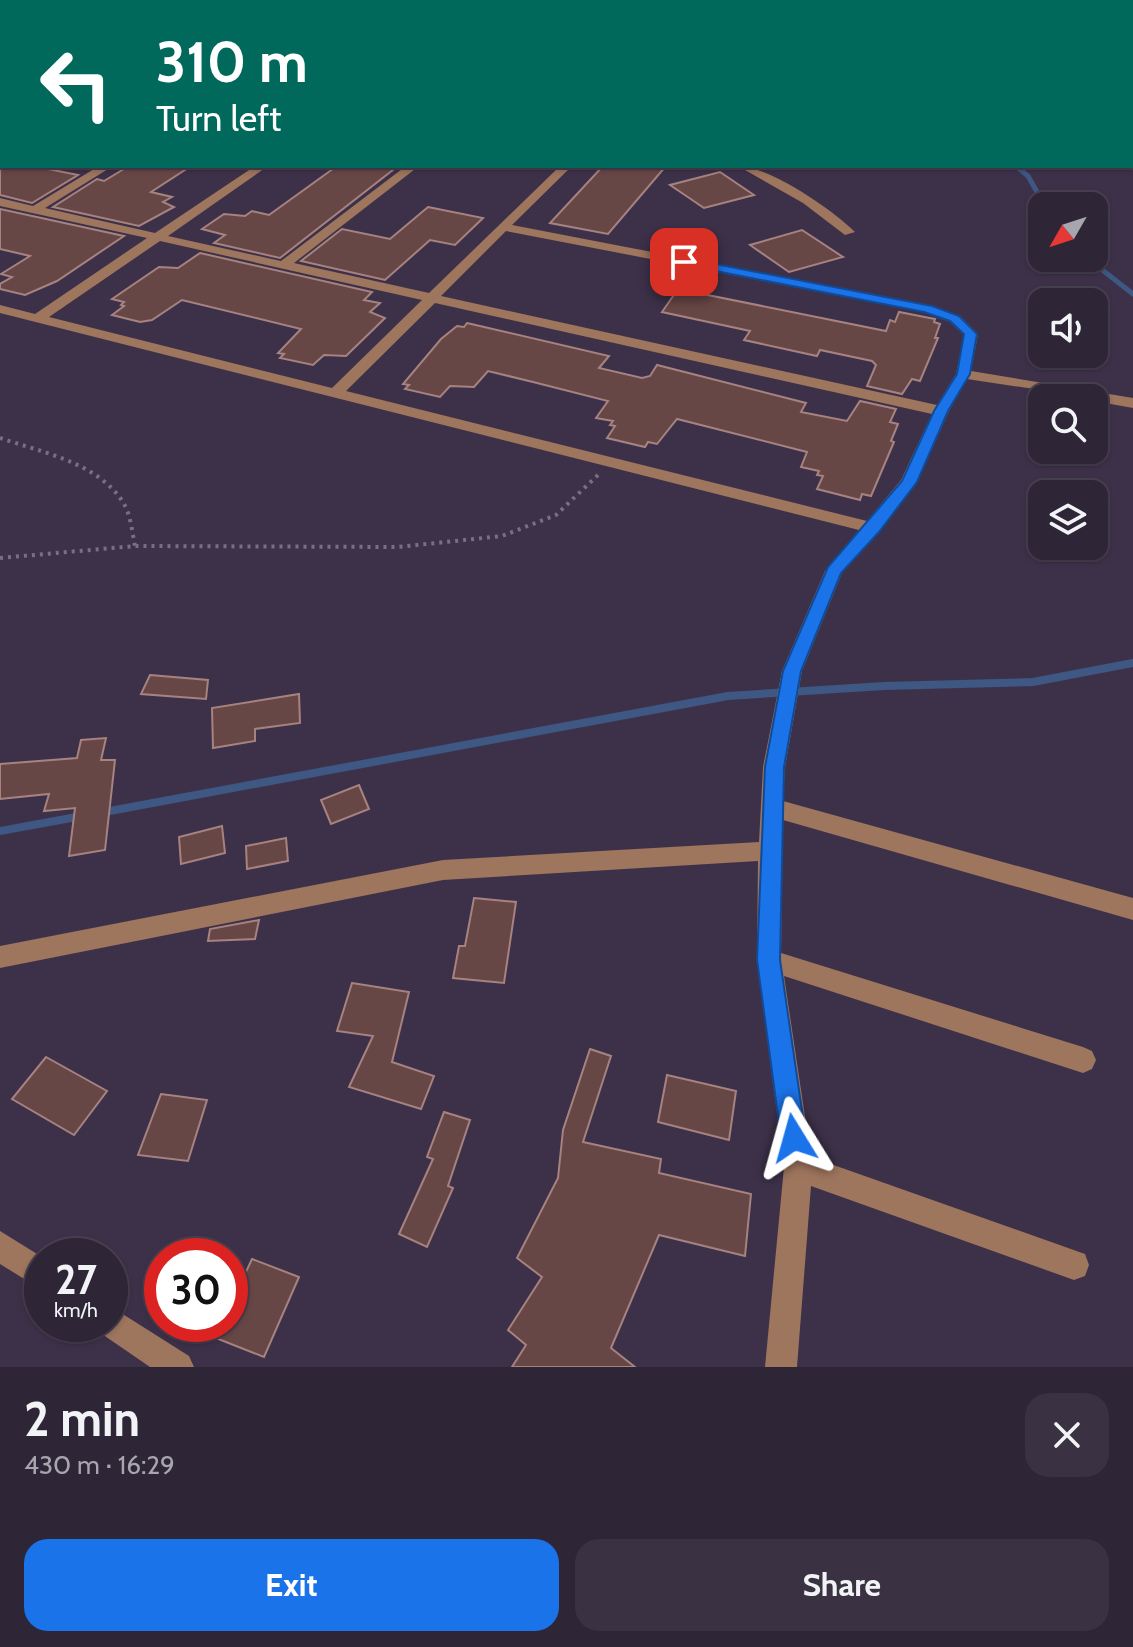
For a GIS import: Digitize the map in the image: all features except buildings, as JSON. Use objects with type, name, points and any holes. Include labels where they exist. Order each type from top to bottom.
[{"type":"street","points":[[36,209],[104,168]]},
{"type":"street","points":[[38,318],[259,168]]},
{"type":"street","points":[[282,266],[410,168]]},
{"type":"street","points":[[335,393],[564,168]]},
{"type":"street","points":[[748,168],[807,201],[849,232]]},
{"type":"street","points":[[0,202],[941,411]]},
{"type":"street","points":[[502,227],[927,309],[955,319],[971,334],[963,374],[941,411],[909,482],[834,571],[792,671],[774,767],[769,960],[798,1167],[781,1367]]},
{"type":"street","points":[[0,309],[873,528]]},
{"type":"street","points":[[963,374],[1133,403]]},
{"type":"street","points":[[774,808],[1133,909]]},
{"type":"street","points":[[0,957],[443,870],[770,851]]},
{"type":"street","points":[[769,960],[1083,1060]]},
{"type":"street","points":[[798,1167],[1074,1265]]},
{"type":"street","points":[[0,1246],[24,1263]]},
{"type":"street","points":[[128,1333],[178,1367]]},
{"type":"path","points":[[0,438],[71,463],[103,481],[124,504],[135,546]]},
{"type":"path","points":[[0,558],[135,546],[398,547],[502,536],[556,515],[611,462]]},
{"type":"waterway","points":[[1018,168],[1028,176],[1037,192]]},
{"type":"waterway","points":[[1105,272],[1133,294]]},
{"type":"waterway","points":[[99,813],[728,696],[884,686],[1033,682],[1133,663]]},
{"type":"waterway","points":[[0,831],[82,816]]},
{"type":"route","points":[[684,262],[927,309],[955,319],[971,334],[963,374],[941,411],[909,482],[834,571],[792,671],[774,767],[769,960],[794,1138]]}]
